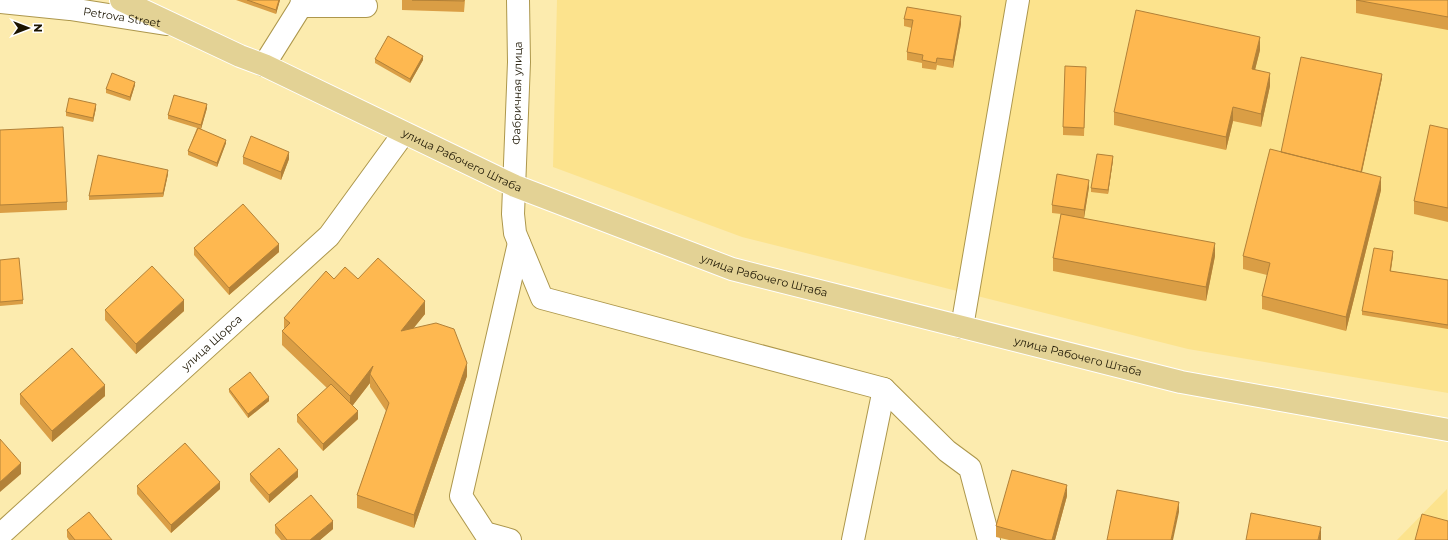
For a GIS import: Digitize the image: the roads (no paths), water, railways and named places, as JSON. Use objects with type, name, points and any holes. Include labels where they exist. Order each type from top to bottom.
[{"type":"main road","name":"улица Рабочего Штаба","points":[[121,0],[240,56],[264,65],[515,186],[732,269],[1181,382],[1448,430]]},
{"type":"street","name":"Фабричная улица","points":[[518,0],[515,186],[513,214],[515,233],[542,298],[884,388]]},
{"type":"street","points":[[962,327],[1018,0]]},
{"type":"street","name":"Petrova Street","points":[[0,2],[70,8],[173,25]]},
{"type":"street","points":[[264,65],[302,3],[366,6]]},
{"type":"street","name":"улица Щорса","points":[[0,535],[329,236],[404,133]]},
{"type":"street","points":[[510,540],[485,533],[461,496],[519,243]]},
{"type":"street","points":[[853,540],[884,388]]},
{"type":"street","points":[[884,388],[947,451],[970,468],[989,540]]}]
